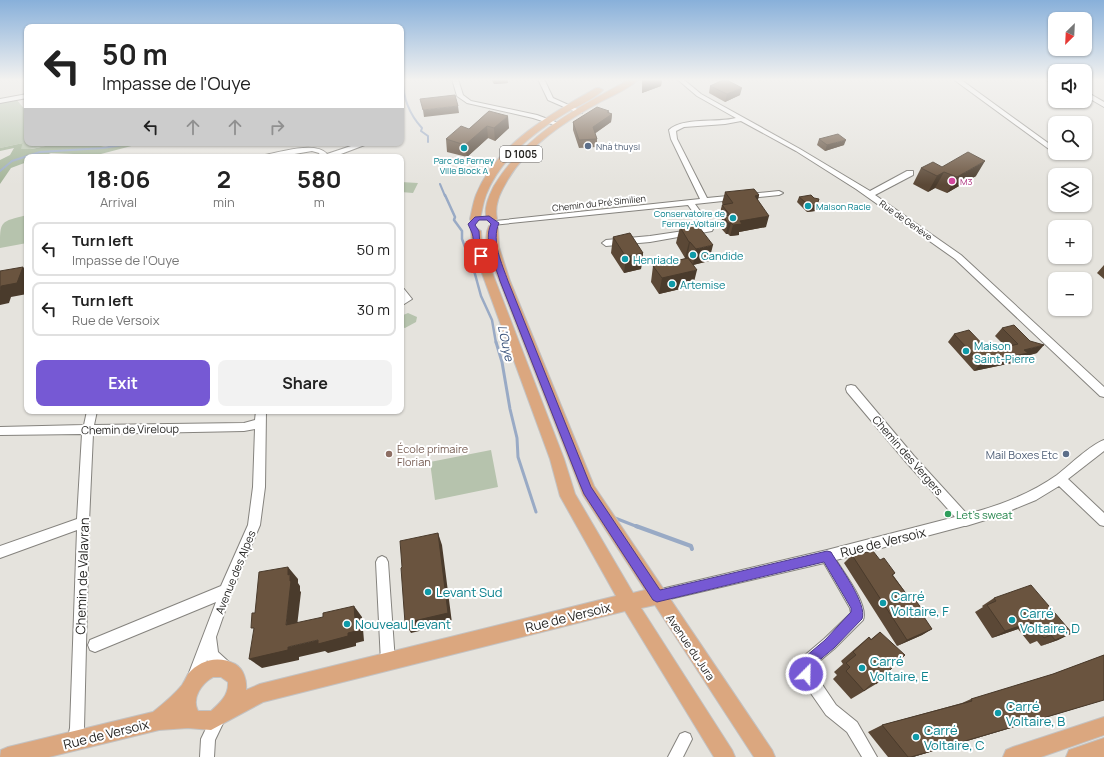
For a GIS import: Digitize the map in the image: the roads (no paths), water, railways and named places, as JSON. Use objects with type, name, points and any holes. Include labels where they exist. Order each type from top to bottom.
[{"type":"main road","name":"D 1005","points":[[557,114],[517,145],[496,168],[484,189],[476,225],[477,246],[557,459],[568,496],[644,629],[725,757]]},
{"type":"main road","name":"Avenue du Jura","points":[[576,114],[558,124],[531,144],[507,171],[494,196],[492,208],[494,224],[492,233],[493,247],[504,281],[585,485],[657,596],[765,757]]},
{"type":"main road","points":[[484,217],[494,224],[487,232],[476,225],[484,217]]},
{"type":"main road","name":"Rue de Versoix","points":[[223,713],[260,693],[657,596]]},
{"type":"main road","points":[[231,674],[237,687],[236,695],[223,713],[210,721],[196,720],[185,707],[189,689],[200,676],[211,669],[231,674],[249,689],[260,693]]},
{"type":"main road","name":"Rue de Versoix","points":[[157,721],[172,709],[189,689]]},
{"type":"main road","name":"Rue de Versoix","points":[[10,757],[157,721],[196,720]]},
{"type":"main road","points":[[1013,757],[1104,726]]},
{"type":"main road","points":[[1076,757],[1104,748]]},
{"type":"street","points":[[528,114],[558,124]]},
{"type":"street","name":"Rue de Genève","points":[[734,114],[806,155],[870,194],[927,234],[970,267],[1104,393]]},
{"type":"street","points":[[1005,114],[1048,145]]},
{"type":"street","points":[[705,202],[674,139],[672,130],[680,126],[732,122],[742,119]]},
{"type":"street","points":[[334,154],[358,146]]},
{"type":"street","points":[[283,154],[312,149],[323,154]]},
{"type":"street","points":[[870,194],[910,173]]},
{"type":"street","name":"Chemin du Pré Similien","points":[[494,224],[691,204],[780,193]]},
{"type":"street","points":[[606,243],[650,239],[709,229],[691,204]]},
{"type":"street","points":[[404,294],[408,299],[404,301]]},
{"type":"street","name":"Chemin des Vergers","points":[[851,389],[910,459],[966,521]]},
{"type":"street","name":"Chemin de Valavran","points":[[74,742],[77,728],[83,522],[88,430],[91,414]]},
{"type":"street","name":"Chemin de Vireloup","points":[[0,431],[244,427],[261,417]]},
{"type":"street","name":"Avenue des Alpes","points":[[189,689],[226,591],[254,525],[259,487],[261,417]]},
{"type":"street","name":"Rue de Versoix","points":[[657,596],[827,556],[966,521],[1011,506],[1032,496],[1060,479],[1104,445]]},
{"type":"street","points":[[1060,479],[1104,521]]},
{"type":"street","points":[[0,552],[83,522]]},
{"type":"street","points":[[827,556],[856,606],[858,614],[829,644],[803,666],[806,674],[831,710],[852,727],[870,757]]},
{"type":"street","points":[[382,562],[388,662]]},
{"type":"street","points":[[95,645],[226,591]]},
{"type":"street","points":[[209,637],[212,655],[231,674]]},
{"type":"street","points":[[207,757],[208,739],[223,713]]},
{"type":"street","points":[[196,720],[208,739]]},
{"type":"street","points":[[675,757],[684,739]]},
{"type":"waterway","name":"L'Ouye","points":[[412,114],[422,128],[421,131],[428,136],[428,142]]},
{"type":"waterway","points":[[34,154],[40,152],[115,146]]},
{"type":"waterway","points":[[0,171],[12,161],[24,157]]},
{"type":"waterway","name":"L'Ouye","points":[[440,184],[445,196]]},
{"type":"waterway","name":"L'Ouye","points":[[445,195],[455,217],[454,220],[462,231],[462,239],[475,274],[481,296],[492,320],[496,343]]},
{"type":"waterway","name":"L'Ouye","points":[[496,342],[502,362],[510,409],[517,438],[518,457],[536,512]]},
{"type":"waterway","name":"L'Ouye","points":[[615,518],[638,527]]},
{"type":"waterway","name":"L'Ouye","points":[[636,526],[691,546],[692,549]]},
{"type":"place","name":"Nhà thuysi","points":[[588,146]]},
{"type":"place","name":"Parc de Ferney Ville Block A","points":[[464,148]]},
{"type":"place","name":"M3","points":[[952,181]]},
{"type":"place","name":"Maison Racle","points":[[808,206]]},
{"type":"place","name":"Conservatoire de Ferney-Voltaire","points":[[733,218]]},
{"type":"place","name":"Candide","points":[[693,255]]},
{"type":"place","name":"Henriade","points":[[625,259]]},
{"type":"place","name":"Artemise","points":[[672,284]]},
{"type":"place","name":"Maison Saint-Pierre","points":[[966,351]]},
{"type":"place","name":"École primaire Florian","points":[[389,454]]},
{"type":"place","name":"Mail Boxes Etc","points":[[1066,454]]},
{"type":"place","name":"Let's sweat","points":[[948,514]]},
{"type":"place","name":"Levant Sud","points":[[428,592]]},
{"type":"place","name":"Carré Voltaire, F","points":[[883,603]]},
{"type":"place","name":"Carré Voltaire, D","points":[[1012,620]]},
{"type":"place","name":"Nouveau Levant","points":[[347,624]]},
{"type":"place","name":"Carré Voltaire, E","points":[[862,668]]},
{"type":"place","name":"Carré Voltaire, B","points":[[998,713]]},
{"type":"place","name":"Carré Voltaire, C","points":[[916,737]]}]
